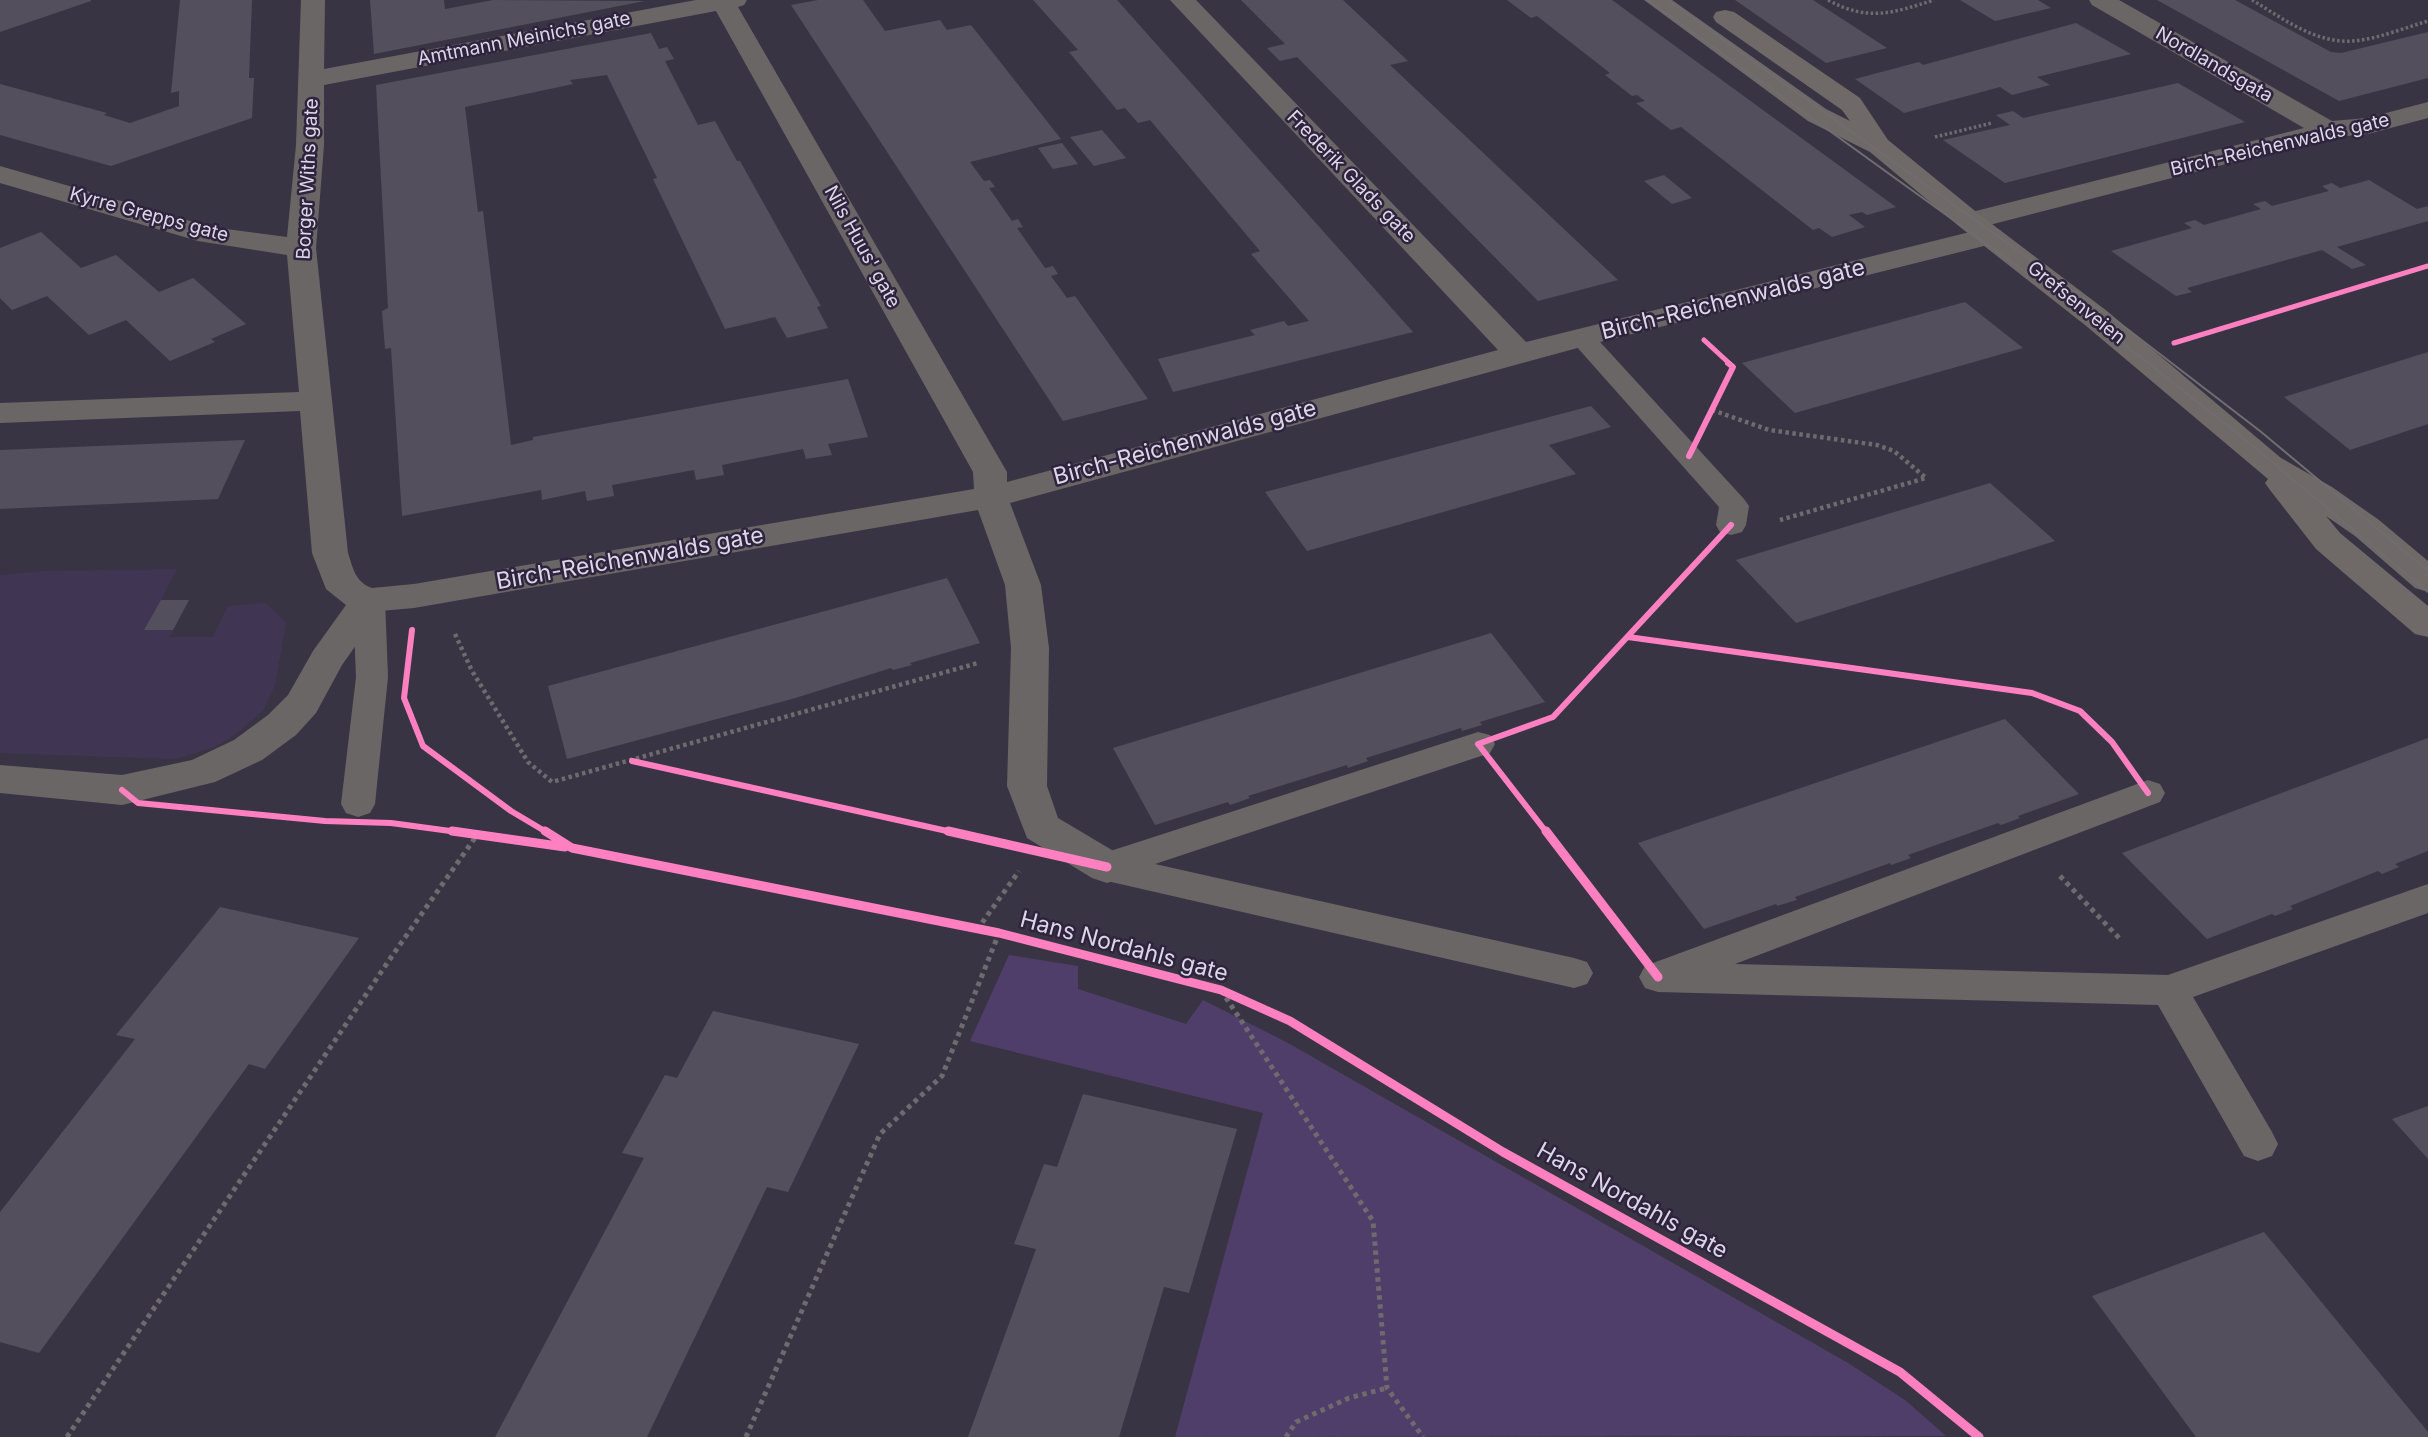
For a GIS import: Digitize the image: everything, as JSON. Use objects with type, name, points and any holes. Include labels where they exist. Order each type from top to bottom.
[{"type":"main road","name":"Grefsenveien","points":[[1656,0],[1817,115],[1880,146],[1980,229],[2096,318],[2269,465],[2320,495],[2367,528],[2428,580]]},
{"type":"main road","name":"Grefsenveien","points":[[1701,0],[1851,104],[1864,119],[1880,146]]},
{"type":"main road","name":"Grefsenveien","points":[[2269,465],[2295,502],[2329,541],[2428,625]]},
{"type":"street","name":"Borger Withs gate","points":[[313,0],[313,79],[301,248],[315,400],[330,553],[339,581],[353,594],[369,600]]},
{"type":"street","name":"Frederik Glads gate","points":[[1182,0],[1519,353]]},
{"type":"street","name":"Nordlandsgata","points":[[2101,0],[2326,131]]},
{"type":"street","name":"Amtmann Meinichs gate","points":[[313,79],[727,1]]},
{"type":"street","name":"Nils Huus' gate","points":[[727,1],[990,472],[991,497],[1023,585],[1030,648],[1027,786],[1041,827],[1107,867]]},
{"type":"street","name":"Birch-Reichenwalds gate","points":[[369,600],[428,593],[991,497],[1980,229],[2326,131],[2368,126],[2428,110]]},
{"type":"street","name":"Kyrre Grepps gate","points":[[0,174],[208,235],[301,248]]},
{"type":"street","points":[[0,413],[251,405],[315,400]]},
{"type":"street","points":[[0,779],[122,790],[201,772],[248,750],[282,725],[302,704],[326,660],[369,600]]},
{"type":"lane","points":[[1581,337],[1734,506],[1731,525]]},
{"type":"lane","points":[[358,804],[372,677],[369,600]]},
{"type":"lane","points":[[1107,867],[1478,744]]},
{"type":"lane","points":[[2148,793],[1658,977],[2169,990],[2428,898]]},
{"type":"lane","points":[[1107,867],[1574,973]]},
{"type":"lane","points":[[2169,990],[2258,1144]]},
{"type":"path","points":[[1828,0],[1857,15],[1872,15],[1888,14],[1934,0]]},
{"type":"path","points":[[2252,0],[2312,32],[2344,41],[2370,37],[2428,21]]},
{"type":"path","points":[[1927,139],[1992,123]]},
{"type":"path","points":[[1689,456],[1717,400]]},
{"type":"path","points":[[1712,411],[1769,430],[1877,445],[1894,451],[1926,478],[1763,524],[1731,525]]},
{"type":"path","points":[[451,626],[472,671],[528,762],[552,782],[1030,648]]},
{"type":"path","points":[[632,761],[645,764]]},
{"type":"path","points":[[465,834],[491,837]]},
{"type":"path","points":[[67,1437],[392,956],[477,835]]},
{"type":"path","points":[[2025,840],[2169,990]]},
{"type":"path","points":[[977,930],[1025,862]]},
{"type":"path","points":[[746,1437],[880,1134],[942,1076],[999,933]]},
{"type":"path","points":[[1221,990],[1373,1221],[1387,1388],[1423,1437]]},
{"type":"path","points":[[1286,1437],[1296,1422],[1349,1398],[1387,1388]]},
{"type":"shaded area","points":[[177,569],[161,600],[189,600],[170,637],[213,637],[228,606],[266,603],[286,623],[275,685],[264,709],[239,732],[215,747],[175,759],[0,753],[0,575],[45,571]]},
{"type":"shaded area","points":[[1009,955],[1078,966],[1078,989],[1186,1024],[1203,1000],[1288,1043],[1848,1363],[1905,1400],[1946,1436],[1175,1437],[1263,1113],[970,1041]]},
{"type":"building","points":[[0,0],[91,0],[91,1],[0,32]]},
{"type":"building","points":[[180,0],[252,0],[249,78],[254,78],[252,118],[111,166],[0,135],[0,84],[107,113],[104,115],[130,123],[179,106],[179,91],[171,93]]},
{"type":"building","points":[[370,0],[444,0],[445,9],[493,0],[645,1],[374,54]]},
{"type":"building","points":[[818,0],[863,0],[885,31],[940,20],[947,30],[971,25],[1061,139],[970,162],[984,181],[990,180],[995,187],[989,188],[1012,221],[1018,219],[1023,227],[1017,228],[1045,268],[1053,266],[1058,274],[1051,276],[1067,298],[1075,296],[1148,399],[1063,421],[791,5]]},
{"type":"building","points":[[1033,0],[1117,0],[1413,332],[1173,392],[1158,359],[1255,335],[1250,330],[1284,321],[1288,326],[1309,321],[1251,254],[1260,251],[1150,120],[1138,123],[1125,108],[1117,110],[1069,52],[1078,50]]},
{"type":"building","points":[[1241,0],[1343,0],[1408,61],[1390,65],[1618,280],[1538,301],[1297,57],[1280,61],[1267,48],[1285,44]]},
{"type":"building","points":[[1507,0],[1612,0],[1896,207],[1867,215],[1862,212],[1849,215],[1865,227],[1832,237],[1819,228],[1813,230],[1681,127],[1671,130],[1636,103],[1645,101],[1637,95],[1632,96],[1605,75],[1610,73],[1537,16],[1531,18]]},
{"type":"building","points":[[1735,0],[1813,0],[1887,48],[1826,63]]},
{"type":"building","points":[[1960,0],[2038,0],[2051,8],[1995,21]]},
{"type":"building","points":[[2157,0],[2235,0],[2331,52],[2341,53],[2428,32],[2428,78],[2339,101]]},
{"type":"building","points":[[2076,23],[2131,54],[2037,77],[2050,85],[2012,95],[2000,87],[1904,113],[1855,79],[1919,62],[1923,65]]},
{"type":"building","points":[[651,33],[659,49],[667,47],[674,59],[665,61],[698,125],[715,121],[737,161],[740,161],[821,306],[817,307],[828,328],[787,338],[775,317],[725,329],[607,75],[570,80],[573,84],[465,107],[478,212],[483,211],[511,445],[533,440],[533,437],[848,379],[868,437],[828,444],[832,455],[806,459],[803,449],[722,465],[724,475],[696,480],[694,470],[612,485],[614,496],[587,501],[585,491],[542,500],[541,490],[402,516],[391,348],[385,349],[382,311],[388,308],[376,85]]},
{"type":"building","points":[[2178,83],[2245,122],[2005,183],[1943,140],[2010,125],[1996,115],[2013,111],[2023,118]]},
{"type":"building","points":[[1102,130],[1126,158],[1094,166],[1070,137]]},
{"type":"building","points":[[1062,143],[1078,164],[1053,169],[1038,148]]},
{"type":"building","points":[[1664,175],[1692,198],[1672,204],[1644,181]]},
{"type":"building","points":[[2369,180],[2417,209],[2428,206],[2428,221],[2337,247],[2366,265],[2352,269],[2322,250],[2187,288],[2192,292],[2176,296],[2111,251],[2192,228],[2184,223],[2195,220],[2204,225],[2261,209],[2253,204],[2265,201],[2272,206],[2329,191],[2322,186],[2332,183],[2340,188]]},
{"type":"building","points":[[41,232],[81,268],[116,255],[159,292],[193,278],[246,324],[211,339],[215,342],[170,361],[126,320],[89,335],[47,296],[12,310],[0,298],[0,248]]},
{"type":"building","points":[[1965,302],[2023,348],[1795,413],[1742,363]]},
{"type":"building","points":[[2428,352],[2428,424],[2350,450],[2284,397]]},
{"type":"building","points":[[1591,406],[1611,427],[1549,445],[1576,474],[1307,551],[1265,492]]},
{"type":"building","points":[[245,440],[218,499],[0,509],[0,450]]},
{"type":"building","points":[[1990,483],[2055,541],[1796,623],[1736,560]]},
{"type":"building","points":[[947,578],[980,643],[792,699],[567,759],[548,686]]},
{"type":"building","points":[[161,600],[189,600],[173,630],[144,630]]},
{"type":"building","points":[[1491,633],[1545,702],[1480,722],[1482,725],[1462,731],[1461,728],[1366,758],[1368,761],[1348,768],[1347,765],[1248,796],[1250,798],[1230,805],[1228,802],[1155,825],[1113,748]]},
{"type":"building","points":[[2005,719],[2079,794],[2001,825],[1998,823],[1908,855],[1911,858],[1795,897],[1797,900],[1777,906],[1776,904],[1704,929],[1638,843]]},
{"type":"building","points":[[2428,738],[2428,851],[2395,864],[2399,867],[2382,874],[2378,871],[2290,906],[2293,909],[2275,916],[2272,914],[2207,939],[2122,853]]},
{"type":"building","points":[[220,907],[359,938],[265,1069],[249,1064],[39,1353],[0,1342],[0,1212],[135,1039],[116,1035]]},
{"type":"building","points":[[713,1011],[859,1044],[788,1192],[767,1187],[647,1437],[495,1437],[644,1158],[622,1153],[665,1075],[677,1078]]},
{"type":"building","points":[[1083,1094],[1237,1129],[1189,1293],[1164,1287],[1119,1437],[968,1437],[1036,1249],[1014,1244],[1044,1164],[1057,1167]]},
{"type":"building","points":[[2428,1106],[2428,1159],[2392,1119]]},
{"type":"building","points":[[2264,1232],[2428,1432],[2428,1437],[2196,1437],[2092,1296]]},
{"type":"tram line","points":[[1648,0],[2110,333],[2242,437],[2428,592]]},
{"type":"tram line","points":[[1670,2],[2126,328],[2260,431],[2428,571]]},
{"type":"cycle path","points":[[2174,343],[2428,266]]},
{"type":"cycle path","points":[[1689,456],[1733,367],[1704,340]]},
{"type":"cycle path","points":[[1658,977],[1478,744],[1553,717],[1731,525]]},
{"type":"cycle path","name":"Hans Nordahls gate","points":[[412,630],[404,698],[423,746],[511,811],[572,848],[999,933],[1221,990],[1290,1021],[1503,1152],[1900,1372],[1979,1437]]},
{"type":"cycle path","points":[[1628,637],[2032,693],[2080,711],[2112,742],[2148,793]]},
{"type":"cycle path","points":[[632,761],[1107,867]]},
{"type":"cycle path","points":[[122,790],[138,803],[325,821],[391,823],[565,847]]}]
